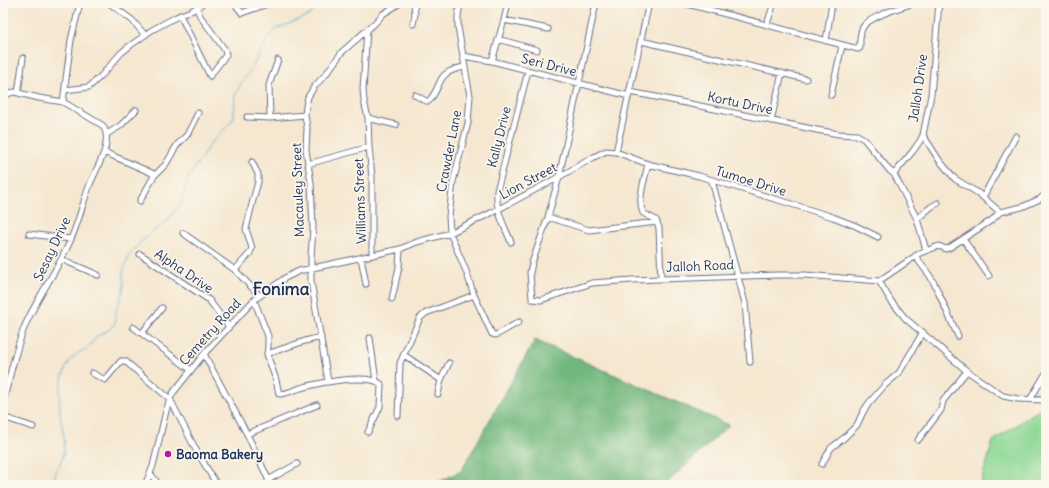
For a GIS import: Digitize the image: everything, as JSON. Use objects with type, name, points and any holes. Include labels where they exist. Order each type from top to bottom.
[{"type":"street","points":[[63,102],[71,40],[80,3]]},
{"type":"street","points":[[109,3],[132,20],[145,35]]},
{"type":"street","points":[[234,3],[242,13],[270,3]]},
{"type":"street","points":[[386,3],[388,10]]},
{"type":"street","points":[[247,117],[270,118],[305,115],[308,97],[314,87],[342,52],[388,10],[400,3]]},
{"type":"street","points":[[413,24],[415,15],[414,3]]},
{"type":"street","name":"Crawder Lane","points":[[450,233],[449,216],[453,182],[468,123],[470,96],[458,27],[460,3]]},
{"type":"street","points":[[492,61],[508,3]]},
{"type":"street","name":"Jalloh Road","points":[[596,3],[560,177],[548,218],[532,263],[530,273],[532,299],[541,300],[592,283],[661,279],[805,275],[880,281]]},
{"type":"street","points":[[616,152],[649,3]]},
{"type":"street","points":[[684,3],[856,49],[860,48],[860,36],[864,26],[868,22],[876,17],[914,3]]},
{"type":"street","points":[[710,10],[711,3]]},
{"type":"street","points":[[767,24],[774,3]]},
{"type":"street","points":[[826,41],[832,3]]},
{"type":"street","name":"Jalloh Drive","points":[[894,174],[913,151],[923,135],[931,95],[939,3]]},
{"type":"street","points":[[65,90],[89,87],[102,75],[121,53],[145,35],[180,15],[193,10],[200,4]]},
{"type":"street","points":[[180,15],[210,76],[226,55],[225,50],[200,16],[198,11],[200,4]]},
{"type":"street","points":[[504,20],[548,29]]},
{"type":"street","name":"Williams Street","points":[[367,30],[363,90],[368,118],[372,177],[372,254]]},
{"type":"street","points":[[498,39],[537,50]]},
{"type":"street","points":[[641,41],[782,72],[806,79]]},
{"type":"street","points":[[831,96],[842,46]]},
{"type":"street","name":"Seri Drive","points":[[463,56],[492,61],[528,71],[630,94]]},
{"type":"street","points":[[18,93],[23,58]]},
{"type":"street","points":[[270,118],[269,85],[278,60]]},
{"type":"street","points":[[415,95],[426,102],[429,101],[446,73],[453,69],[464,67]]},
{"type":"street","name":"Kally Drive","points":[[497,210],[497,191],[528,71]]},
{"type":"street","points":[[770,120],[782,72]]},
{"type":"street","points":[[3,97],[10,93],[18,93],[63,102],[102,125],[107,134],[120,126],[136,110]]},
{"type":"street","name":"Kortu Drive","points":[[630,94],[832,133],[857,135],[864,139],[894,174]]},
{"type":"street","points":[[140,201],[154,176],[166,164],[177,145],[187,135],[198,113]]},
{"type":"street","name":"Macauley Street","points":[[305,115],[313,228],[310,268],[311,281],[328,381]]},
{"type":"street","points":[[368,118],[396,125]]},
{"type":"street","name":"Sesay Drive","points":[[3,401],[18,344],[25,326],[71,239],[90,184],[104,152],[107,134]]},
{"type":"street","points":[[923,135],[939,160],[955,179],[983,197],[1000,212]]},
{"type":"street","points":[[983,197],[1016,136]]},
{"type":"street","points":[[308,164],[369,147]]},
{"type":"street","name":"Lion Street","points":[[450,233],[560,177],[601,153],[606,151],[616,152]]},
{"type":"street","points":[[104,152],[146,170],[154,176]]},
{"type":"street","name":"Tumoe Drive","points":[[616,152],[648,164],[680,171],[833,217],[878,237]]},
{"type":"street","points":[[235,270],[250,253],[252,248],[246,229],[258,182],[258,174],[252,162]]},
{"type":"street","points":[[648,164],[640,200],[640,207],[642,213],[657,222],[660,235],[661,279]]},
{"type":"street","points":[[894,174],[917,219],[926,250]]},
{"type":"street","points":[[712,181],[744,303],[750,362]]},
{"type":"street","points":[[1046,194],[1040,199],[1022,207],[1000,212],[992,220],[949,248],[946,249],[939,246],[926,250],[880,281],[898,310],[967,371],[1003,396],[1018,399],[1031,398],[1046,400]]},
{"type":"street","points":[[917,219],[938,203]]},
{"type":"street","points":[[497,210],[511,242]]},
{"type":"street","points":[[548,218],[589,230],[657,222]]},
{"type":"street","points":[[183,233],[235,270],[260,296]]},
{"type":"street","points":[[450,233],[466,271],[474,295],[492,334],[495,335],[519,322]]},
{"type":"street","name":"Cemetry Road","points":[[145,485],[155,457],[170,398],[204,354],[254,300],[289,276],[299,271],[400,249],[417,242],[450,233]]},
{"type":"street","points":[[29,234],[71,239]]},
{"type":"street","points":[[963,239],[989,276]]},
{"type":"street","points":[[392,299],[400,249]]},
{"type":"street","name":"Alpha Drive","points":[[140,254],[209,300],[229,326]]},
{"type":"street","points":[[915,256],[935,285],[958,336]]},
{"type":"street","points":[[361,258],[366,284]]},
{"type":"street","points":[[61,259],[98,275]]},
{"type":"street","points":[[398,416],[397,405],[400,363],[420,318],[426,313],[474,295]]},
{"type":"street","points":[[254,300],[268,336],[268,347],[266,354],[276,380],[279,394],[328,381],[360,379],[376,381],[381,384],[380,407],[368,432]]},
{"type":"street","points":[[142,334],[162,308]]},
{"type":"street","points":[[133,327],[191,370]]},
{"type":"street","points":[[822,464],[831,448],[857,425],[863,412],[870,403],[885,385],[898,373],[923,332]]},
{"type":"street","points":[[266,354],[321,337]]},
{"type":"street","points":[[370,338],[376,381]]},
{"type":"street","points":[[204,354],[247,434],[270,482],[297,464]]},
{"type":"street","points":[[404,355],[441,380]]},
{"type":"street","points":[[92,373],[105,380],[121,361],[125,361],[170,398],[196,450],[217,485]]},
{"type":"street","points":[[438,394],[441,380],[449,363]]},
{"type":"street","points":[[918,440],[941,410],[943,401],[967,371]]},
{"type":"street","points":[[1031,398],[1046,373]]},
{"type":"street","points":[[247,434],[317,405]]},
{"type":"street","points":[[3,417],[34,427]]},
{"type":"street","points":[[150,473],[159,485]]},
{"type":"green space","points":[[535,340],[729,425],[665,485],[432,485],[461,471]]},
{"type":"green space","points":[[1043,407],[1046,414],[1046,477],[1042,485],[980,485],[993,441]]},
{"type":"waterway","points":[[55,485],[55,473],[63,456],[64,450],[60,416],[60,393],[61,383],[67,365],[79,352],[87,349],[97,336],[109,330],[115,323],[116,312],[124,288],[123,271],[129,256],[151,233],[167,221],[181,203],[189,176],[211,143],[232,121],[234,116],[235,96],[241,83],[250,71],[267,40],[276,29],[308,16],[320,3]]},
{"type":"place","name":"Baoma Bakery","points":[[168,454]]},
{"type":"district","name":"Fonima","points":[[281,289]]}]
